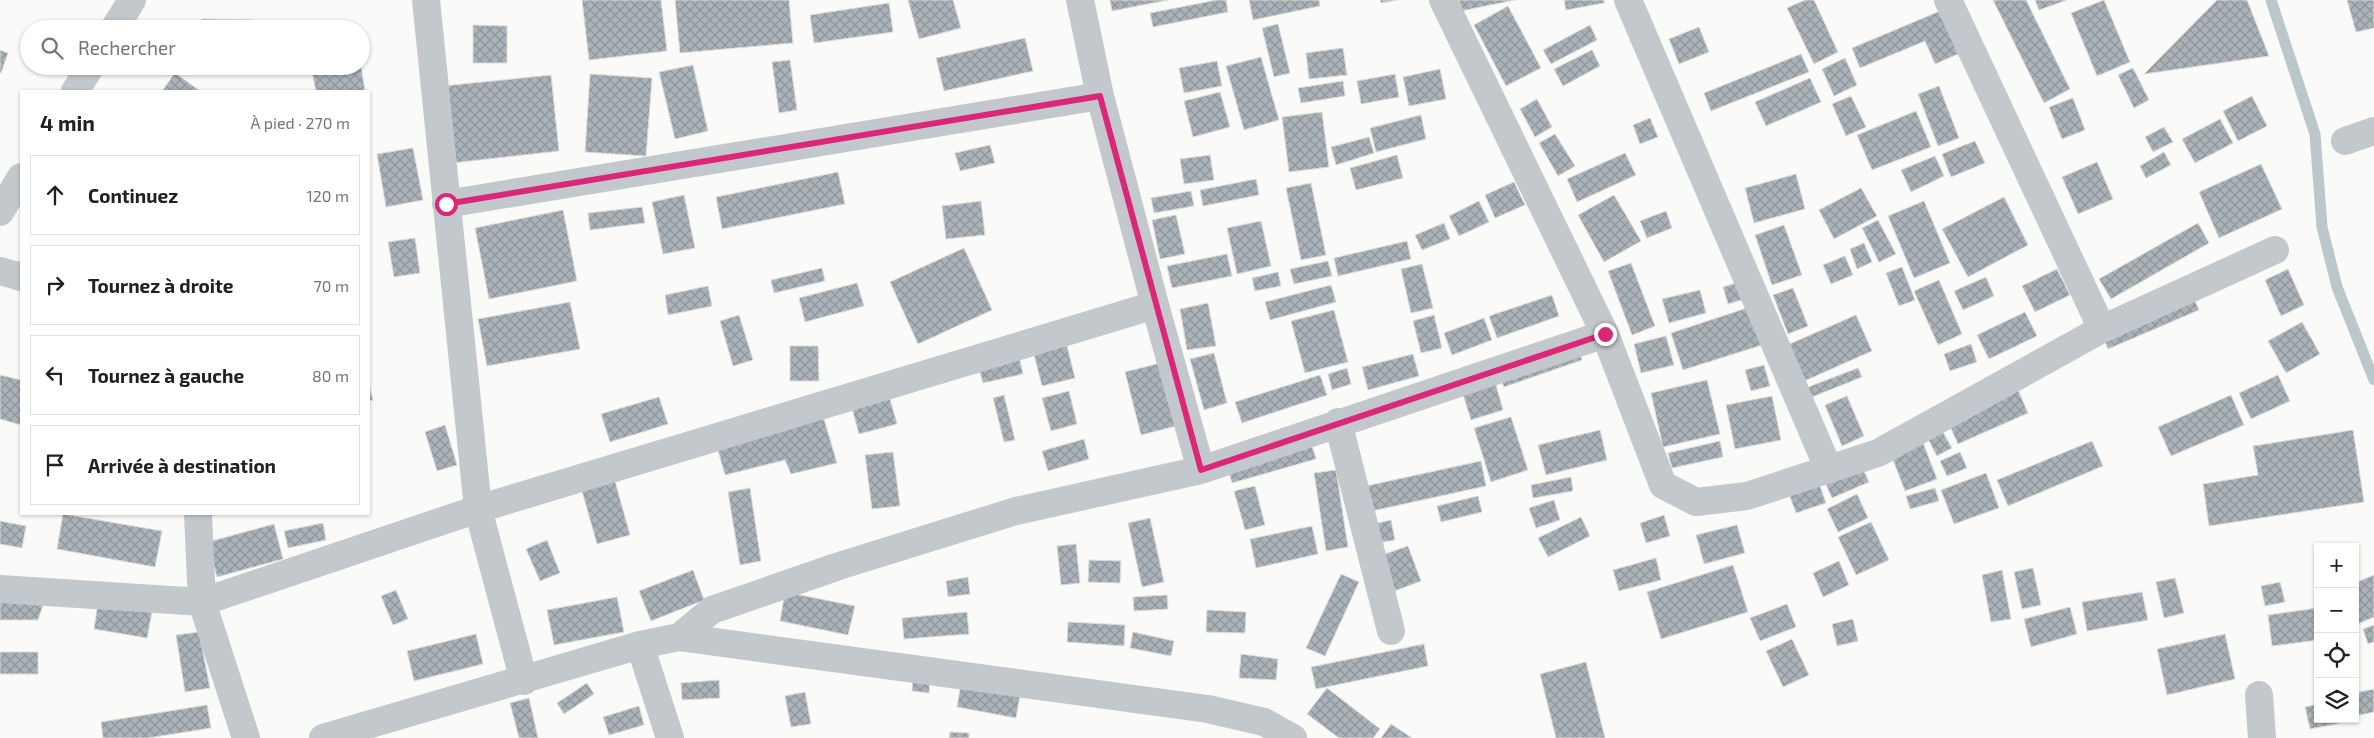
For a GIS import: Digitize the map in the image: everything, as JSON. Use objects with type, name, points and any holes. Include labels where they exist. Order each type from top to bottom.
[{"type":"street","points":[[120,20],[132,0]]},
{"type":"street","points":[[426,0],[478,509],[524,681]]},
{"type":"street","points":[[1080,0],[1100,96],[1201,470]]},
{"type":"street","points":[[1443,0],[1605,334],[1663,485],[1696,502],[1747,496],[1878,453],[2102,329],[2275,250]]},
{"type":"street","points":[[1628,0],[1829,470]]},
{"type":"street","points":[[1948,0],[2102,329]]},
{"type":"street","points":[[76,90],[85,75]]},
{"type":"street","points":[[446,204],[1100,96]]},
{"type":"street","points":[[2344,141],[2374,131]]},
{"type":"street","points":[[0,212],[20,180]]},
{"type":"street","points":[[0,271],[20,277]]},
{"type":"street","points":[[0,589],[202,602],[478,509],[1155,305]]},
{"type":"street","points":[[679,637],[712,610],[849,564],[1016,511],[1201,470],[1338,422],[1605,334]]},
{"type":"street","points":[[1338,422],[1391,631]]},
{"type":"street","points":[[198,515],[202,602],[246,738]]},
{"type":"street","points":[[323,738],[524,681],[640,645],[679,637],[1208,709],[1264,722],[1293,738]]},
{"type":"street","points":[[640,645],[670,738]]},
{"type":"street","points":[[2259,695],[2262,738]]},
{"type":"building","points":[[582,0],[661,0],[667,51],[589,60]]},
{"type":"building","points":[[675,0],[789,0],[793,43],[680,53]]},
{"type":"building","points":[[908,0],[953,0],[961,28],[919,39]]},
{"type":"building","points":[[1110,0],[1168,0],[1112,11]]},
{"type":"building","points":[[1217,0],[1226,0],[1228,12],[1153,27],[1150,13]]},
{"type":"building","points":[[1249,0],[1319,0],[1320,6],[1253,20]]},
{"type":"building","points":[[1380,0],[1397,0],[1381,3]]},
{"type":"building","points":[[1459,0],[1515,0],[1461,11]]},
{"type":"building","points":[[1564,0],[1604,0],[1604,3],[1566,10]]},
{"type":"building","points":[[1805,0],[1814,0],[1838,52],[1814,64],[1787,8]]},
{"type":"building","points":[[1993,0],[2026,0],[2070,89],[2044,103]]},
{"type":"building","points":[[2035,0],[2067,0],[2039,10]]},
{"type":"building","points":[[2104,0],[2130,62],[2097,76],[2071,13]]},
{"type":"building","points":[[2217,0],[2247,0],[2269,56],[2144,74]]},
{"type":"building","points":[[2347,0],[2374,0],[2374,28],[2356,32]]},
{"type":"building","points":[[889,3],[893,32],[814,43],[810,15]]},
{"type":"building","points":[[1508,6],[1541,68],[1506,86],[1474,25]]},
{"type":"building","points":[[1940,11],[1958,54],[1935,64],[1925,41],[1860,68],[1852,48]]},
{"type":"building","points":[[202,19],[253,20],[202,20]]},
{"type":"building","points":[[1278,24],[1290,73],[1274,77],[1262,28]]},
{"type":"building","points":[[473,25],[507,26],[507,63],[473,63]]},
{"type":"building","points":[[1590,25],[1597,40],[1551,64],[1543,50]]},
{"type":"building","points":[[1699,27],[1709,52],[1679,64],[1669,39]]},
{"type":"building","points":[[1025,38],[1033,71],[944,91],[936,58]]},
{"type":"building","points":[[1343,48],[1347,75],[1309,79],[1306,53]]},
{"type":"building","points":[[0,50],[8,53],[1,73],[0,73]]},
{"type":"building","points":[[1592,50],[1600,66],[1563,86],[1554,69]]},
{"type":"building","points":[[1801,54],[1809,72],[1711,111],[1704,93]]},
{"type":"building","points":[[1261,57],[1279,120],[1244,130],[1226,66]]},
{"type":"building","points":[[1845,58],[1857,85],[1834,96],[1822,69]]},
{"type":"building","points":[[790,60],[797,110],[779,113],[772,62]]},
{"type":"building","points":[[1217,61],[1222,86],[1184,93],[1179,68]]},
{"type":"building","points":[[693,65],[708,131],[675,139],[659,72]]},
{"type":"building","points":[[2133,68],[2149,100],[2134,108],[2118,75]]},
{"type":"building","points":[[1440,69],[1446,99],[1409,106],[1403,77]]},
{"type":"building","points":[[590,74],[652,78],[646,156],[585,152]]},
{"type":"building","points":[[1395,74],[1399,97],[1361,104],[1357,81]]},
{"type":"building","points":[[174,75],[178,75],[199,90],[163,90]]},
{"type":"building","points":[[313,75],[362,75],[365,90],[316,90]]},
{"type":"building","points":[[551,75],[559,151],[452,163],[443,86]]},
{"type":"building","points":[[1810,78],[1821,102],[1766,126],[1755,102]]},
{"type":"building","points":[[1343,81],[1345,96],[1301,103],[1298,88]]},
{"type":"building","points":[[1939,86],[1959,138],[1938,146],[1918,94]]},
{"type":"building","points":[[1220,92],[1230,127],[1193,137],[1184,101]]},
{"type":"building","points":[[1851,96],[1866,127],[1846,136],[1832,104]]},
{"type":"building","points":[[2252,96],[2267,126],[2238,141],[2223,111]]},
{"type":"building","points":[[2073,98],[2085,130],[2062,139],[2049,107]]},
{"type":"building","points":[[1537,99],[1552,127],[1535,137],[1520,109]]},
{"type":"building","points":[[1916,111],[1931,147],[1872,170],[1857,135]]},
{"type":"building","points":[[1322,112],[1329,167],[1289,172],[1282,117]]},
{"type":"building","points":[[1421,115],[1426,139],[1376,152],[1370,128]]},
{"type":"building","points":[[1650,118],[1658,137],[1640,144],[1633,125]]},
{"type":"building","points":[[2220,119],[2233,143],[2195,163],[2182,139]]},
{"type":"building","points":[[2164,127],[2173,142],[2153,152],[2145,137]]},
{"type":"building","points":[[1555,134],[1575,166],[1558,176],[1539,143]]},
{"type":"building","points":[[1369,137],[1374,153],[1336,165],[1331,147]]},
{"type":"building","points":[[1975,141],[1985,163],[1951,177],[1942,154]]},
{"type":"building","points":[[990,145],[995,163],[960,171],[955,153]]},
{"type":"building","points":[[413,148],[423,200],[386,207],[377,154]]},
{"type":"building","points":[[2164,152],[2171,165],[2146,178],[2140,166]]},
{"type":"building","points":[[1625,153],[1636,175],[1577,202],[1567,179]]},
{"type":"building","points":[[1210,155],[1214,180],[1184,184],[1180,159]]},
{"type":"building","points":[[1397,155],[1403,178],[1356,190],[1350,168]]},
{"type":"building","points":[[1935,156],[1944,176],[1911,192],[1901,170]]},
{"type":"building","points":[[2097,162],[2113,199],[2078,214],[2062,177]]},
{"type":"building","points":[[2261,164],[2282,209],[2219,238],[2199,192]]},
{"type":"building","points":[[838,172],[845,204],[722,229],[716,197]]},
{"type":"building","points":[[1796,174],[1805,209],[1754,223],[1745,188]]},
{"type":"building","points":[[1256,179],[1259,195],[1203,206],[1200,190]]},
{"type":"building","points":[[1514,182],[1525,205],[1495,218],[1485,195]]},
{"type":"building","points":[[1311,183],[1326,255],[1301,260],[1286,188]]},
{"type":"building","points":[[1861,188],[1877,216],[1834,239],[1819,210]]},
{"type":"building","points":[[1191,191],[1194,206],[1154,213],[1151,198]]},
{"type":"building","points":[[684,195],[695,248],[663,254],[652,202]]},
{"type":"building","points":[[1614,195],[1641,241],[1604,262],[1578,215]]},
{"type":"building","points":[[2004,197],[2028,245],[1968,277],[1942,229]]},
{"type":"building","points":[[981,201],[985,235],[946,239],[942,206]]},
{"type":"building","points":[[1479,201],[1489,222],[1459,236],[1449,216]]},
{"type":"building","points":[[1924,201],[1950,263],[1914,278],[1888,216]]},
{"type":"building","points":[[642,207],[645,223],[590,230],[588,213]]},
{"type":"building","points":[[563,210],[577,281],[489,299],[475,228]]},
{"type":"building","points":[[1666,211],[1672,228],[1647,238],[1640,221]]},
{"type":"building","points":[[1176,215],[1185,254],[1160,259],[1152,220]]},
{"type":"building","points":[[1878,220],[1896,254],[1879,262],[1862,228]]},
{"type":"building","points":[[1261,221],[1271,266],[1237,274],[1227,228]]},
{"type":"building","points":[[1444,223],[1450,239],[1422,250],[1415,235]]},
{"type":"building","points":[[2198,223],[2209,243],[2111,299],[2099,279]]},
{"type":"building","points":[[1784,225],[1802,275],[1772,285],[1755,235]]},
{"type":"building","points":[[415,238],[420,273],[394,277],[388,242]]},
{"type":"building","points":[[1407,241],[1411,259],[1338,276],[1334,258]]},
{"type":"building","points":[[1864,243],[1872,262],[1857,269],[1850,249]]},
{"type":"building","points":[[964,248],[992,310],[918,344],[890,282]]},
{"type":"building","points":[[1227,254],[1232,276],[1172,288],[1167,266]]},
{"type":"building","points":[[1845,256],[1853,275],[1831,284],[1823,265]]},
{"type":"building","points":[[1328,261],[1332,276],[1294,284],[1290,269]]},
{"type":"building","points":[[1631,263],[1655,326],[1632,335],[1608,271]]},
{"type":"building","points":[[1422,264],[1433,308],[1411,313],[1401,269]]},
{"type":"building","points":[[1902,267],[1915,300],[1899,306],[1886,273]]},
{"type":"building","points":[[822,268],[825,281],[774,293],[771,280]]},
{"type":"building","points":[[2057,269],[2070,295],[2035,312],[2022,286]]},
{"type":"building","points":[[2288,269],[2304,305],[2281,316],[2265,280]]},
{"type":"building","points":[[1278,272],[1281,286],[1255,291],[1252,278]]},
{"type":"building","points":[[1986,277],[1994,296],[1963,310],[1954,291]]},
{"type":"building","points":[[1939,280],[1962,334],[1938,345],[1914,291]]},
{"type":"building","points":[[1743,281],[1748,298],[1728,304],[1723,287]]},
{"type":"building","points":[[857,283],[864,306],[805,322],[799,298]]},
{"type":"building","points":[[1331,285],[1336,302],[1270,320],[1265,302]]},
{"type":"building","points":[[708,286],[712,306],[668,315],[665,295]]},
{"type":"building","points":[[1793,288],[1808,326],[1788,334],[1773,295]]},
{"type":"building","points":[[1700,290],[1706,313],[1669,323],[1662,299]]},
{"type":"building","points":[[1552,295],[1559,316],[1497,338],[1489,316]]},
{"type":"building","points":[[2194,299],[2199,310],[2108,349],[2103,337]]},
{"type":"building","points":[[570,302],[580,349],[487,366],[478,319]]},
{"type":"building","points":[[1208,303],[1216,346],[1187,350],[1180,309]]},
{"type":"building","points":[[1750,307],[1762,345],[1683,370],[1671,333]]},
{"type":"building","points":[[1334,310],[1348,362],[1305,373],[1291,321]]},
{"type":"building","points":[[2025,312],[2037,336],[1989,359],[1977,335]]},
{"type":"building","points":[[739,315],[753,360],[733,366],[720,321]]},
{"type":"building","points":[[1434,315],[1442,348],[1421,353],[1413,321]]},
{"type":"building","points":[[1856,315],[1872,351],[1802,382],[1785,346]]},
{"type":"building","points":[[1484,318],[1492,340],[1452,355],[1444,333]]},
{"type":"building","points":[[2302,322],[2320,354],[2286,373],[2268,341]]},
{"type":"building","points":[[1666,336],[1674,365],[1641,373],[1634,344]]},
{"type":"building","points":[[1066,342],[1075,378],[1042,386],[1033,351]]},
{"type":"building","points":[[1971,344],[1977,362],[1950,371],[1944,354]]},
{"type":"building","points":[[790,346],[818,346],[819,381],[790,381]]},
{"type":"building","points":[[1578,347],[1582,360],[1504,387],[1499,375]]},
{"type":"building","points":[[1214,353],[1227,403],[1204,410],[1190,359]]},
{"type":"building","points":[[1413,354],[1419,376],[1368,390],[1362,367]]},
{"type":"building","points":[[1019,356],[1023,374],[983,383],[978,365]]},
{"type":"building","points":[[1164,362],[1180,425],[1141,435],[1125,372]]},
{"type":"building","points":[[1764,365],[1770,386],[1751,391],[1745,370]]},
{"type":"building","points":[[1347,368],[1351,384],[1332,390],[1328,374]]},
{"type":"building","points":[[1858,368],[1862,377],[1807,399],[1803,389]]},
{"type":"building","points":[[0,375],[20,380],[20,425],[0,419]]},
{"type":"building","points":[[1320,375],[1327,395],[1242,423],[1235,402]]},
{"type":"building","points":[[2278,375],[2290,401],[2251,419],[2239,393]]},
{"type":"building","points":[[1494,378],[1503,410],[1471,420],[1461,388]]},
{"type":"building","points":[[1707,380],[1720,434],[1663,447],[1651,393]]},
{"type":"building","points":[[370,390],[373,400],[370,401]]},
{"type":"building","points":[[2018,390],[2028,413],[1958,444],[1948,422]]},
{"type":"building","points":[[1069,391],[1077,424],[1051,431],[1042,398]]},
{"type":"building","points":[[1004,395],[1015,440],[1004,442],[993,398]]},
{"type":"building","points":[[2231,395],[2244,425],[2171,456],[2158,427]]},
{"type":"building","points":[[1772,396],[1781,440],[1735,449],[1726,405]]},
{"type":"building","points":[[1847,396],[1864,436],[1842,446],[1825,405]]},
{"type":"building","points":[[659,397],[668,424],[610,442],[601,414]]},
{"type":"building","points":[[890,399],[897,424],[859,434],[852,408]]},
{"type":"building","points":[[821,409],[837,463],[791,474],[785,460],[725,475],[715,440]]},
{"type":"building","points":[[1511,417],[1528,470],[1491,482],[1474,428]]},
{"type":"building","points":[[445,425],[457,465],[437,471],[425,432]]},
{"type":"building","points":[[1941,429],[1952,448],[1937,456],[1927,437]]},
{"type":"building","points":[[1600,430],[1607,460],[1546,475],[1538,445]]},
{"type":"building","points":[[2353,430],[2364,502],[2209,526],[2203,484],[2258,475],[2253,446]]},
{"type":"building","points":[[1084,439],[1089,459],[1048,471],[1042,451]]},
{"type":"building","points":[[1310,439],[1316,459],[1232,483],[1226,462]]},
{"type":"building","points":[[1922,440],[1937,479],[1905,491],[1890,452]]},
{"type":"building","points":[[1720,441],[1723,457],[1672,468],[1668,453]]},
{"type":"building","points":[[2092,441],[2103,466],[2008,506],[1997,480]]},
{"type":"building","points":[[893,452],[900,506],[872,509],[865,455]]},
{"type":"building","points":[[1960,452],[1967,468],[1947,476],[1940,461]]},
{"type":"building","points":[[1481,461],[1486,486],[1372,511],[1366,486]]},
{"type":"building","points":[[1861,465],[1869,482],[1832,498],[1824,480]]},
{"type":"building","points":[[1336,470],[1348,547],[1326,551],[1314,473]]},
{"type":"building","points":[[1986,473],[1999,508],[1954,524],[1941,490]]},
{"type":"building","points":[[1571,477],[1573,491],[1533,498],[1531,485]]},
{"type":"building","points":[[1817,478],[1826,503],[1796,513],[1787,489]]},
{"type":"building","points":[[615,481],[630,535],[597,544],[582,491]]},
{"type":"building","points":[[1255,486],[1265,525],[1245,530],[1234,491]]},
{"type":"building","points":[[750,488],[761,561],[740,565],[728,492]]},
{"type":"building","points":[[1935,488],[1939,501],[1910,509],[1906,496]]},
{"type":"building","points":[[1857,494],[1868,518],[1838,532],[1827,509]]},
{"type":"building","points":[[1478,496],[1482,512],[1441,522],[1437,506]]},
{"type":"building","points":[[1554,500],[1560,520],[1536,528],[1529,508]]},
{"type":"building","points":[[63,515],[162,531],[155,567],[57,549]]},
{"type":"building","points":[[1664,515],[1670,536],[1646,543],[1640,523]]},
{"type":"building","points":[[1581,517],[1590,536],[1548,557],[1538,538]]},
{"type":"building","points":[[1150,518],[1164,582],[1142,587],[1128,523]]},
{"type":"building","points":[[1391,520],[1395,540],[1378,543],[1374,524]]},
{"type":"building","points":[[0,521],[26,526],[22,548],[0,544]]},
{"type":"building","points":[[1871,522],[1889,560],[1856,575],[1838,537]]},
{"type":"building","points":[[323,523],[326,540],[288,548],[284,531]]},
{"type":"building","points":[[274,524],[283,559],[217,577],[208,542]]},
{"type":"building","points":[[1737,525],[1745,553],[1704,564],[1696,535]]},
{"type":"building","points":[[1312,526],[1318,554],[1256,568],[1250,539]]},
{"type":"building","points":[[547,540],[560,573],[540,581],[526,549]]},
{"type":"building","points":[[1076,544],[1080,583],[1061,585],[1057,546]]},
{"type":"building","points":[[1408,546],[1421,581],[1392,592],[1379,556]]},
{"type":"building","points":[[1656,558],[1661,580],[1619,591],[1613,570]]},
{"type":"building","points":[[1089,560],[1121,561],[1120,583],[1088,582]]},
{"type":"building","points":[[1839,561],[1849,585],[1823,597],[1813,573]]},
{"type":"building","points":[[1733,565],[1748,612],[1661,639],[1647,592]]},
{"type":"building","points":[[2033,568],[2041,605],[2022,609],[2014,572]]},
{"type":"building","points":[[693,570],[704,600],[651,621],[639,591]]},
{"type":"building","points":[[2002,570],[2011,619],[1991,622],[1982,575]]},
{"type":"building","points":[[1341,574],[1359,582],[1325,656],[1306,648]]},
{"type":"building","points":[[2374,575],[2374,617],[2359,623],[2359,588],[2359,581]]},
{"type":"building","points":[[968,577],[970,594],[948,597],[946,581]]},
{"type":"building","points":[[2175,578],[2184,613],[2164,618],[2156,582]]},
{"type":"building","points":[[2280,582],[2285,602],[2265,606],[2261,586]]},
{"type":"building","points":[[396,590],[408,619],[393,625],[381,596]]},
{"type":"building","points":[[785,592],[855,606],[848,635],[780,621]]},
{"type":"building","points":[[2142,592],[2148,620],[2087,631],[2082,602]]},
{"type":"building","points":[[1167,595],[1168,609],[1134,611],[1133,597]]},
{"type":"building","points":[[617,597],[624,632],[554,645],[547,610]]},
{"type":"building","points":[[0,599],[45,599],[38,620],[0,620]]},
{"type":"building","points":[[98,603],[152,612],[147,638],[94,629]]},
{"type":"building","points":[[1787,604],[1796,627],[1760,641],[1750,618]]},
{"type":"building","points":[[2070,607],[2077,634],[2031,647],[2024,619]]},
{"type":"building","points":[[2314,608],[2314,641],[2272,646],[2268,615]]},
{"type":"building","points":[[1207,610],[1246,612],[1245,633],[1206,632]]},
{"type":"building","points":[[967,612],[969,634],[904,639],[902,618]]},
{"type":"building","points":[[1853,619],[1858,641],[1837,646],[1832,624]]},
{"type":"building","points":[[1068,622],[1125,625],[1124,646],[1067,642]]},
{"type":"building","points":[[2374,625],[2374,642],[2368,644],[2363,629]]},
{"type":"building","points":[[199,632],[210,688],[185,692],[176,635]]},
{"type":"building","points":[[1133,632],[1174,641],[1171,656],[1130,648]]},
{"type":"building","points":[[476,634],[483,664],[414,681],[407,651]]},
{"type":"building","points":[[2225,634],[2235,679],[2167,695],[2157,649]]},
{"type":"building","points":[[1792,639],[1809,675],[1783,687],[1766,651]]},
{"type":"building","points":[[1424,644],[1428,666],[1316,689],[1311,667]]},
{"type":"building","points":[[0,652],[38,652],[38,674],[0,674]]},
{"type":"building","points":[[1241,654],[1278,659],[1276,680],[1239,678]]},
{"type":"building","points":[[1586,662],[1605,738],[1556,738],[1540,674]]},
{"type":"building","points":[[913,679],[930,680],[929,693],[912,691]]},
{"type":"building","points":[[719,680],[720,698],[682,700],[681,683]]},
{"type":"building","points":[[587,683],[594,694],[564,714],[557,703]]},
{"type":"building","points":[[961,683],[1020,695],[1016,718],[957,707]]},
{"type":"building","points":[[1327,688],[1380,729],[1373,738],[1339,738],[1307,714]]},
{"type":"building","points":[[2374,689],[2374,712],[2359,715],[2359,692]]},
{"type":"building","points":[[805,692],[811,724],[791,727],[785,696]]},
{"type":"building","points":[[529,698],[538,738],[519,738],[510,703]]},
{"type":"building","points":[[207,705],[211,728],[148,738],[103,738],[101,722]]},
{"type":"building","points":[[2314,705],[2314,723],[2341,723],[2310,729],[2305,707]]},
{"type":"building","points":[[639,706],[644,725],[609,735],[603,717]]},
{"type":"building","points":[[1391,724],[1412,738],[1381,738]]},
{"type":"building","points":[[950,732],[969,733],[969,738],[949,738]]},
{"type":"waterway","points":[[2271,0],[2315,134],[2322,227],[2337,287],[2374,380]]},
{"type":"route","points":[[446,204],[1100,96],[1201,470],[1338,422],[1605,334]]}]
